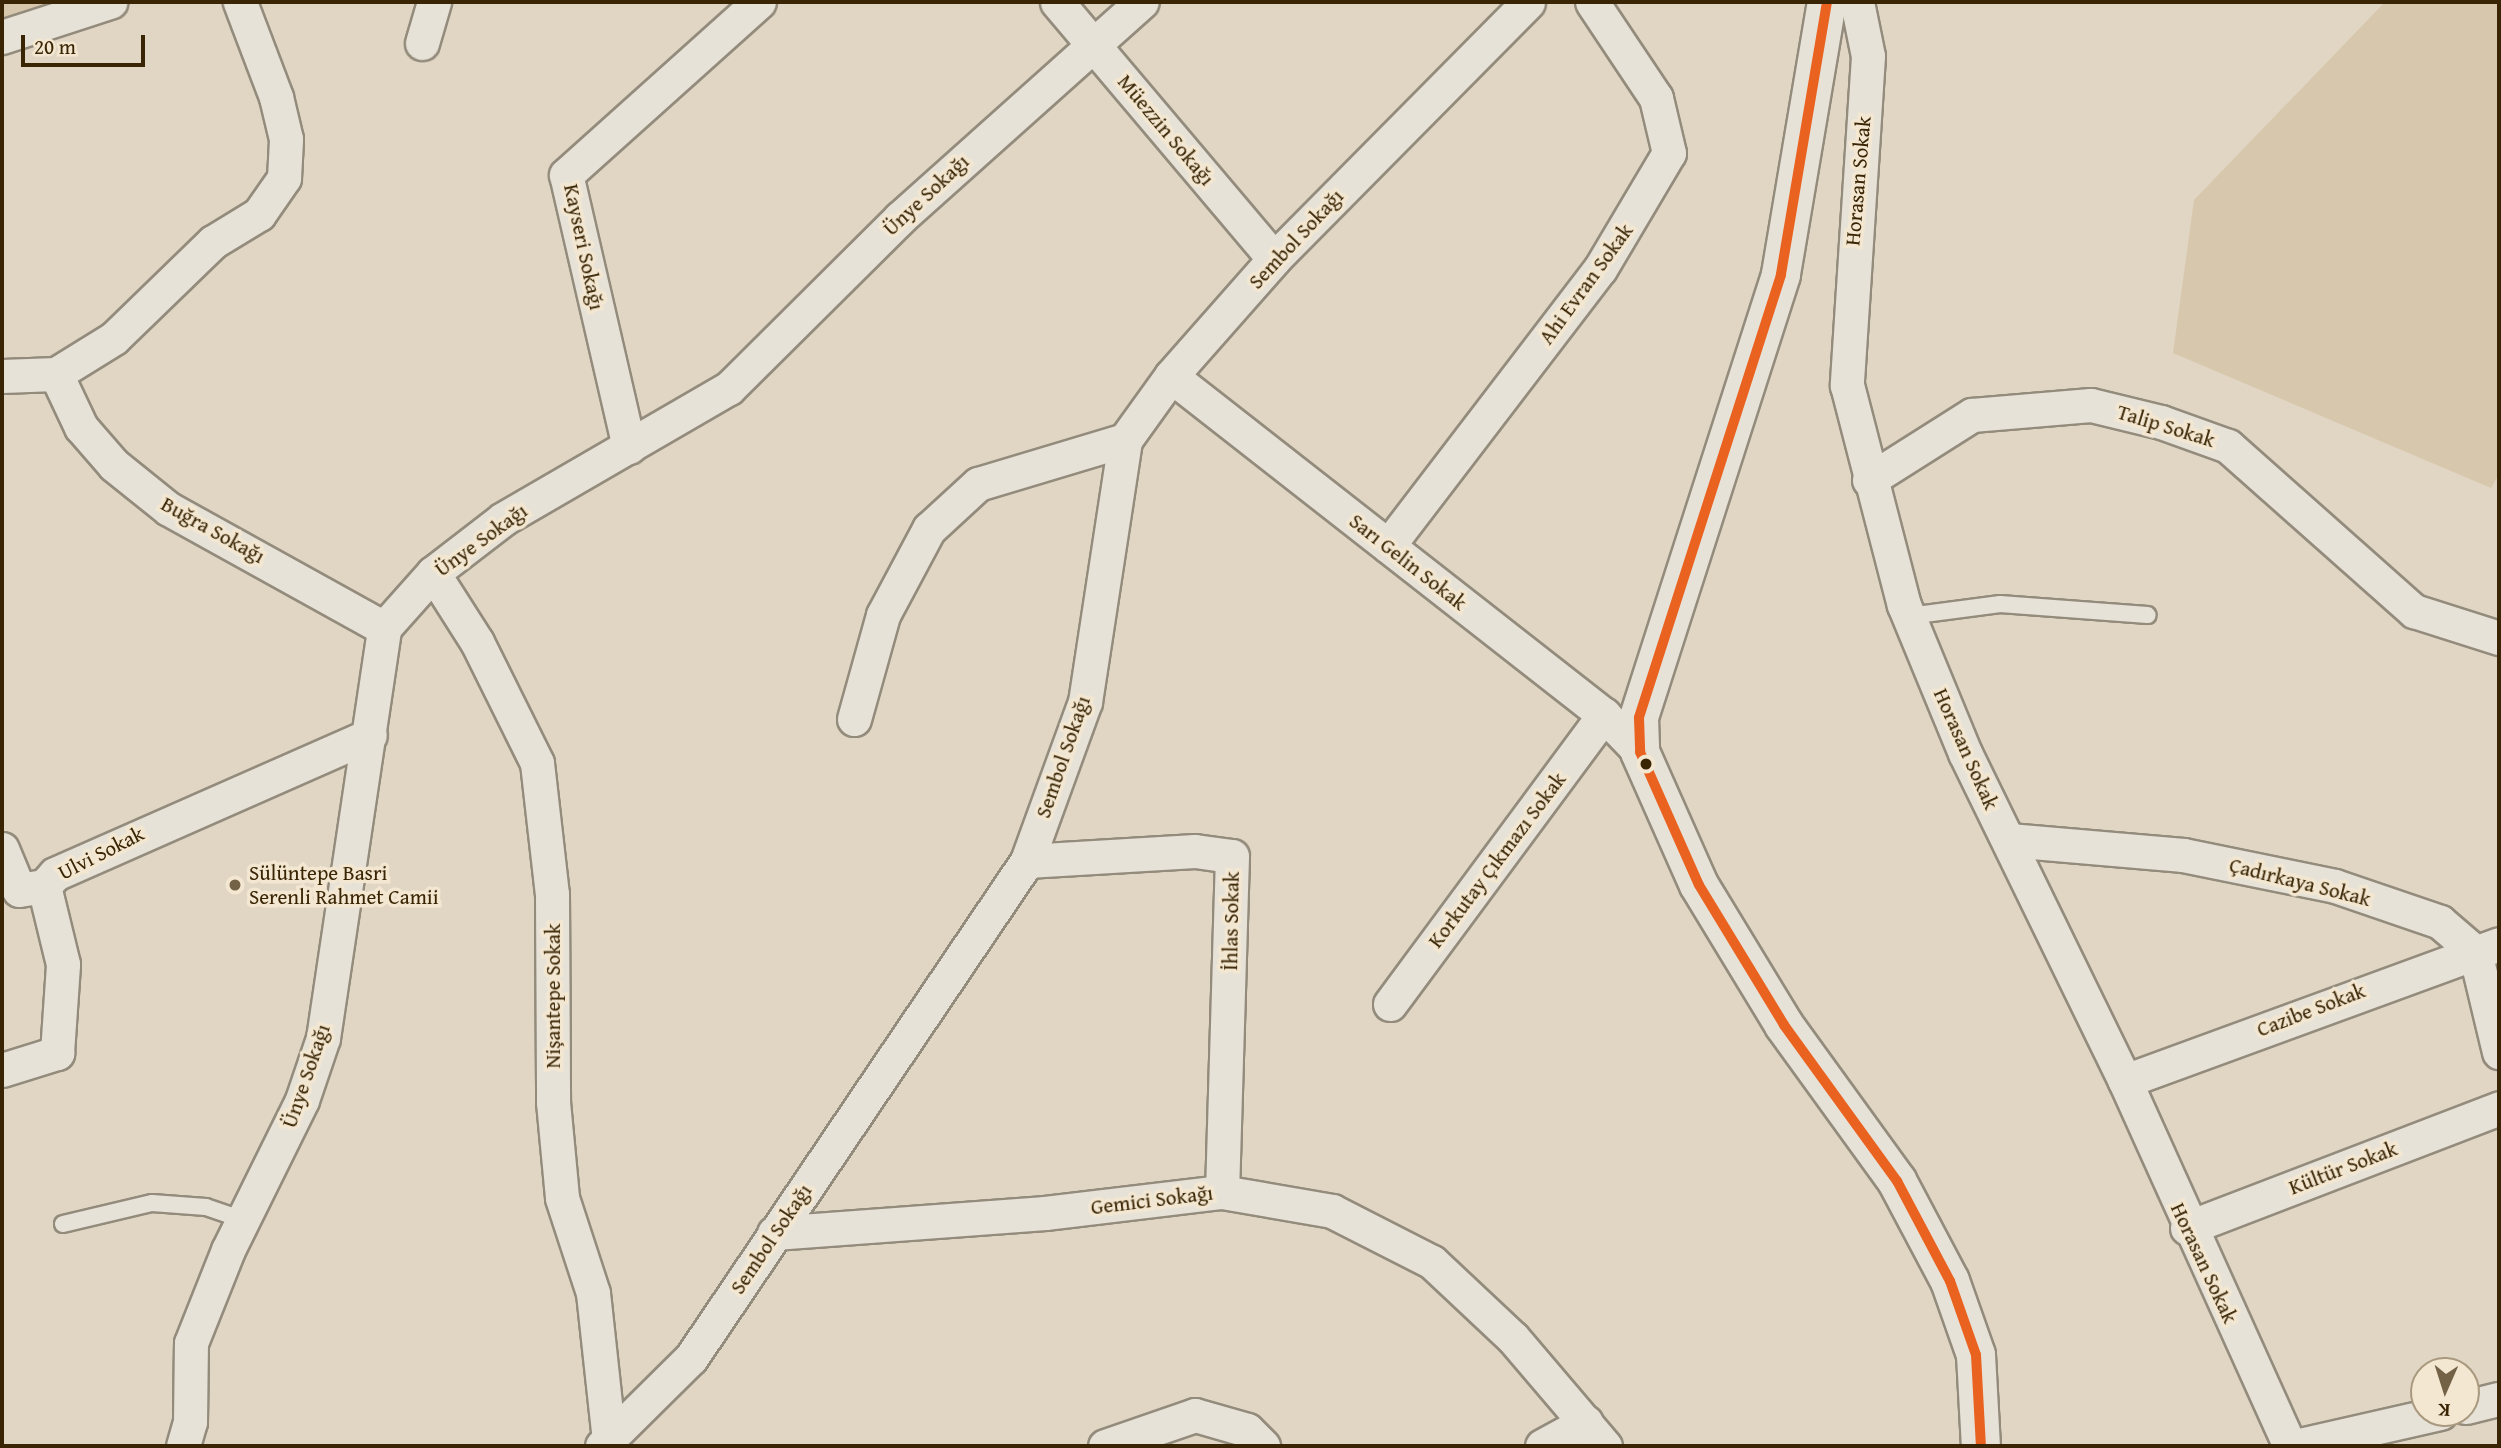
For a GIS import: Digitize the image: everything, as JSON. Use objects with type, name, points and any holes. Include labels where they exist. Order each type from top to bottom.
[{"type":"street","points":[[2,37],[110,2]]},
{"type":"street","points":[[2,376],[56,374],[114,338],[203,250],[259,214],[284,178],[286,139],[276,97],[240,2]]},
{"type":"street","points":[[422,43],[434,2]]},
{"type":"street","name":"Kayseri Sokağı","points":[[629,447],[566,176],[759,2]]},
{"type":"street","name":"Müezzin Sokağı","points":[[1057,2],[1274,259]]},
{"type":"street","name":"Ünye Sokağı","points":[[183,1446],[190,1422],[191,1343],[244,1220],[302,1100],[323,1038],[354,801],[370,735],[384,628],[433,573],[503,519],[729,388],[900,218],[1092,43],[1142,2]]},
{"type":"street","name":"Sembol Sokağı","points":[[606,1444],[691,1358],[1027,861],[1084,702],[1125,440],[1171,376],[1274,259],[1528,2]]},
{"type":"street","name":"Ahi Evran Sokak","points":[[1388,546],[1600,269],[1669,153],[1656,98],[1592,2]]},
{"type":"street","points":[[1827,2],[1781,275],[1639,718],[1640,752],[1699,885],[1784,1025],[1897,1181],[1950,1281],[1976,1355],[1981,1446]]},
{"type":"street","name":"Horasan Sokak","points":[[1857,2],[1868,56],[1847,385],[1869,480],[1909,616],[2008,840],[2125,1081],[2187,1228],[2292,1446]]},
{"type":"street","name":"Buğra Sokağı","points":[[56,374],[81,427],[114,465],[169,509],[384,628]]},
{"type":"street","name":"Sarı Gelin Sokak","points":[[1171,376],[1604,715],[1640,752]]},
{"type":"street","name":"Talip Sokak","points":[[1869,480],[1972,415],[2091,405],[2161,422],[2228,446],[2414,611],[2499,638]]},
{"type":"street","points":[[854,719],[883,615],[929,529],[978,484],[1125,440]]},
{"type":"street","name":"Nişantepe Sokak","points":[[433,573],[477,642],[537,763],[552,894],[553,1102],[562,1198],[593,1293],[606,1444]]},
{"type":"street","name":"Korkutay Çıkmazı Sokak","points":[[1390,1004],[1604,715]]},
{"type":"street","name":"Ulvi Sokak","points":[[2,1070],[57,1053],[63,964],[44,886],[91,853],[370,735]]},
{"type":"street","name":"Çadırkaya Sokak","points":[[2008,840],[2183,855],[2335,886],[2440,922],[2487,948]]},
{"type":"street","points":[[2,849],[19,890],[44,886]]},
{"type":"street","name":"İhlas Sokak","points":[[1027,861],[1195,852],[1232,856],[1222,1192]]},
{"type":"street","points":[[2487,948],[2499,1052]]},
{"type":"street","name":"Cazibe Sokak","points":[[2125,1081],[2487,948]]},
{"type":"street","name":"Kültür Sokak","points":[[2187,1228],[2499,1108]]},
{"type":"street","name":"Gemici Sokağı","points":[[774,1233],[1045,1213],[1222,1192],[1332,1211],[1432,1262],[1513,1338],[1596,1434]]},
{"type":"street","points":[[2480,1404],[2499,1399]]},
{"type":"street","points":[[1105,1446],[1195,1415],[1247,1430],[1263,1446]]},
{"type":"street","points":[[2292,1446],[2410,1420]]},
{"type":"street","points":[[1542,1446],[1596,1434]]},
{"type":"lane","points":[[1909,616],[2000,604],[2148,615]]},
{"type":"lane","points":[[63,1224],[152,1203],[206,1207],[244,1220]]},
{"type":"shaded area","points":[[2,2],[91,2],[2,32]]},
{"type":"shaded area","points":[[2385,2],[2499,2],[2499,474],[2491,488],[2173,353],[2194,200]]},
{"type":"transit line","points":[[1827,2],[1781,275],[1639,718],[1640,752],[1699,885],[1784,1025],[1897,1181],[1950,1281],[1976,1355],[1981,1446]]},
{"type":"place","name":"Sülüntepe Basri Serenli Rahmet Camii","points":[[235,885]]}]
